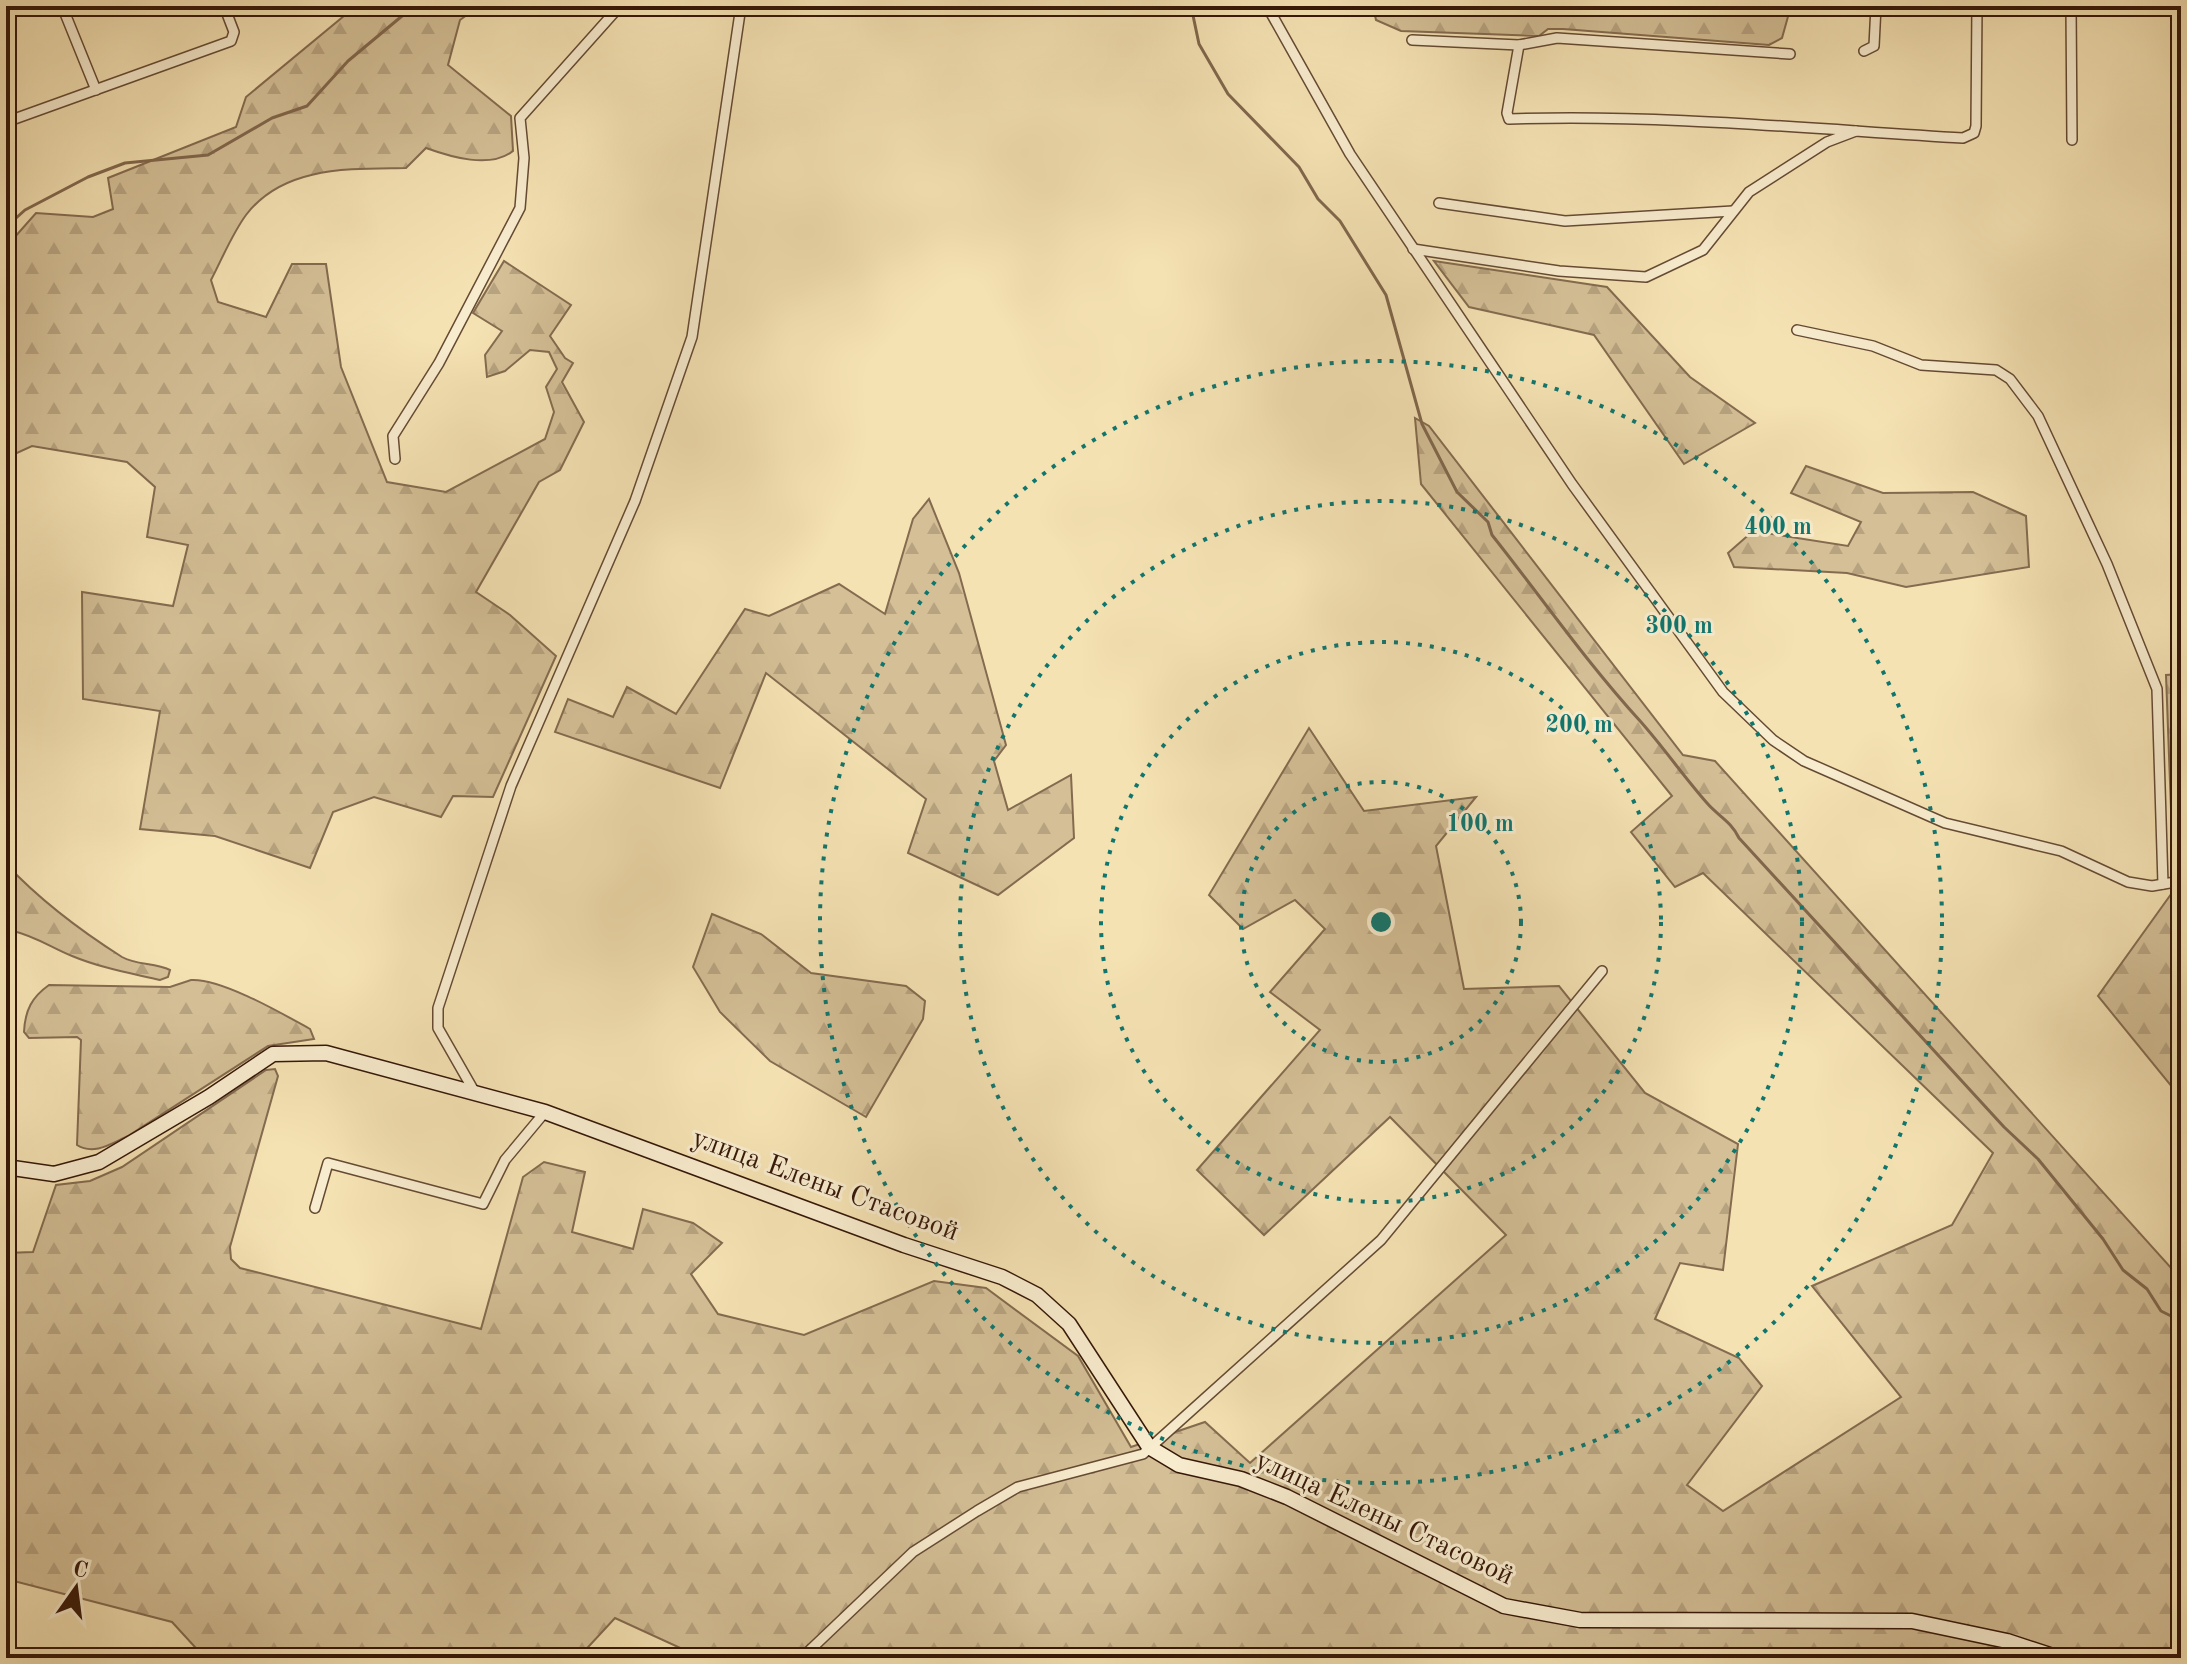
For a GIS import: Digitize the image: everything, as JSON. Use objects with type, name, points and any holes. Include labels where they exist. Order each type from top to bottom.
[{"type":"main road","name":"улица Елены Стасовой","points":[[7,1168],[54,1174],[99,1162],[209,1097],[273,1054],[326,1053],[545,1112],[904,1245],[1002,1277],[1037,1295],[1069,1324],[1149,1447],[1179,1465],[1241,1479],[1287,1497],[1504,1606],[1580,1620],[1912,1621],[2007,1641],[2059,1658]]},
{"type":"street","points":[[62,6],[96,90]]},
{"type":"street","points":[[6,122],[231,41],[234,32],[224,6]]},
{"type":"street","points":[[395,459],[393,436],[439,363],[520,208],[524,158],[520,118],[620,6]]},
{"type":"street","points":[[474,1091],[438,1028],[438,1008],[511,786],[629,515],[692,337],[741,6]]},
{"type":"street","points":[[1267,6],[1350,154],[1572,484],[1723,692],[1773,740],[1804,761],[1945,823],[2061,851],[2128,882],[2152,886],[2181,881]]},
{"type":"street","points":[[1864,51],[1874,46],[1876,6]]},
{"type":"street","points":[[1519,45],[1507,113],[1509,119],[1576,117],[1963,138],[1974,133],[1977,6]]},
{"type":"street","points":[[2071,6],[2072,140]]},
{"type":"street","points":[[1412,40],[1519,45],[1557,38],[1790,54]]},
{"type":"street","points":[[1413,249],[1559,271],[1646,277],[1703,250],[1727,224],[1733,211],[1749,192],[1827,142],[1858,130]]},
{"type":"street","points":[[1439,203],[1565,221],[1733,211]]},
{"type":"street","points":[[1797,330],[1873,346],[1921,365],[1996,370],[2010,379],[2038,416],[2107,564],[2157,689],[2163,884]]},
{"type":"street","points":[[809,1651],[913,1552],[977,1511],[1018,1487],[1143,1454],[1381,1240],[1602,971]]},
{"type":"street","points":[[315,1208],[328,1163],[483,1204],[505,1160],[545,1112]]},
{"type":"green space","points":[[356,6],[479,6],[460,20],[448,65],[511,116],[513,151],[493,159],[470,160],[426,148],[406,168],[320,173],[279,187],[246,215],[232,238],[211,280],[218,302],[266,317],[292,264],[326,264],[341,367],[387,482],[446,492],[545,439],[554,412],[546,387],[557,369],[549,352],[530,350],[505,371],[487,377],[485,355],[502,331],[473,313],[504,261],[571,305],[550,336],[565,358],[573,363],[562,382],[584,422],[560,470],[539,482],[476,592],[510,615],[556,656],[493,797],[453,796],[441,817],[374,797],[333,812],[310,868],[215,836],[140,829],[160,711],[83,699],[82,592],[173,606],[188,545],[147,537],[155,487],[127,462],[32,446],[6,458],[6,247],[36,213],[93,217],[113,209],[108,178],[236,127],[246,97]]},
{"type":"green space","points":[[1373,6],[1514,6],[1547,10],[1550,6],[1787,6],[1789,13],[1782,38],[1769,45],[1563,29],[1548,29],[1539,36],[1401,31],[1376,20]]},
{"type":"green space","points":[[1434,261],[1607,287],[1690,377],[1755,423],[1684,464],[1594,335],[1469,307]]},
{"type":"green space","points":[[1415,418],[1429,426],[1683,755],[1715,761],[2181,1279],[2181,1658],[826,1658],[808,1645],[798,1658],[702,1658],[615,1618],[578,1658],[205,1658],[172,1622],[6,1579],[6,1253],[33,1252],[56,1185],[90,1181],[122,1167],[266,1070],[275,1069],[278,1076],[230,1247],[231,1259],[240,1268],[481,1329],[523,1177],[544,1162],[585,1172],[572,1232],[633,1249],[643,1209],[693,1223],[722,1243],[691,1274],[718,1314],[804,1335],[934,1281],[986,1288],[1078,1356],[1131,1447],[1205,1422],[1250,1463],[1506,1235],[1390,1117],[1264,1235],[1197,1170],[1320,1030],[1270,992],[1325,929],[1295,900],[1243,929],[1209,895],[1309,728],[1364,811],[1476,797],[1436,846],[1464,989],[1559,986],[1645,1093],[1738,1144],[1723,1270],[1680,1263],[1655,1319],[1739,1358],[1762,1386],[1687,1485],[1723,1511],[1901,1397],[1812,1286],[1952,1225],[1993,1153],[1703,873],[1675,887],[1631,832],[1672,796],[1421,484]]},
{"type":"green space","points":[[1806,466],[1883,493],[1973,492],[2026,516],[2029,567],[1906,587],[1847,573],[1734,567],[1728,553],[1753,531],[1848,546],[1861,522],[1791,493]]},
{"type":"green space","points":[[929,499],[959,573],[1006,745],[994,761],[1008,810],[1071,775],[1074,838],[998,895],[908,853],[926,799],[766,673],[720,788],[555,732],[568,699],[613,717],[627,687],[676,714],[745,609],[769,616],[839,584],[885,614],[913,519]]},
{"type":"green space","points":[[2181,674],[2181,1098],[2098,996],[2174,890],[2166,675]]},
{"type":"green space","points":[[6,864],[46,902],[91,936],[127,960],[170,970],[168,977],[160,980],[116,970],[72,956],[21,933],[13,931],[6,935]]},
{"type":"green space","points":[[712,914],[761,934],[811,973],[906,986],[925,1001],[923,1019],[866,1117],[770,1061],[720,1012],[693,967]]},
{"type":"green space","points":[[191,980],[218,985],[252,998],[310,1029],[314,1039],[268,1046],[128,1136],[109,1145],[90,1149],[77,1145],[81,1040],[77,1037],[29,1038],[24,1032],[25,1024],[34,999],[49,985],[170,987]]},
{"type":"waterway","points":[[6,227],[25,210],[88,177],[125,163],[208,155],[272,118],[307,106],[348,61],[414,6]]},
{"type":"waterway","points":[[1191,6],[1199,44],[1228,94],[1299,167],[1318,199],[1340,221],[1386,295],[1422,424],[1457,492],[1488,522],[1492,535],[1583,654],[1707,803],[2004,1127],[2038,1159],[2103,1239],[2123,1270],[2147,1289],[2161,1311],[2181,1321]]}]
